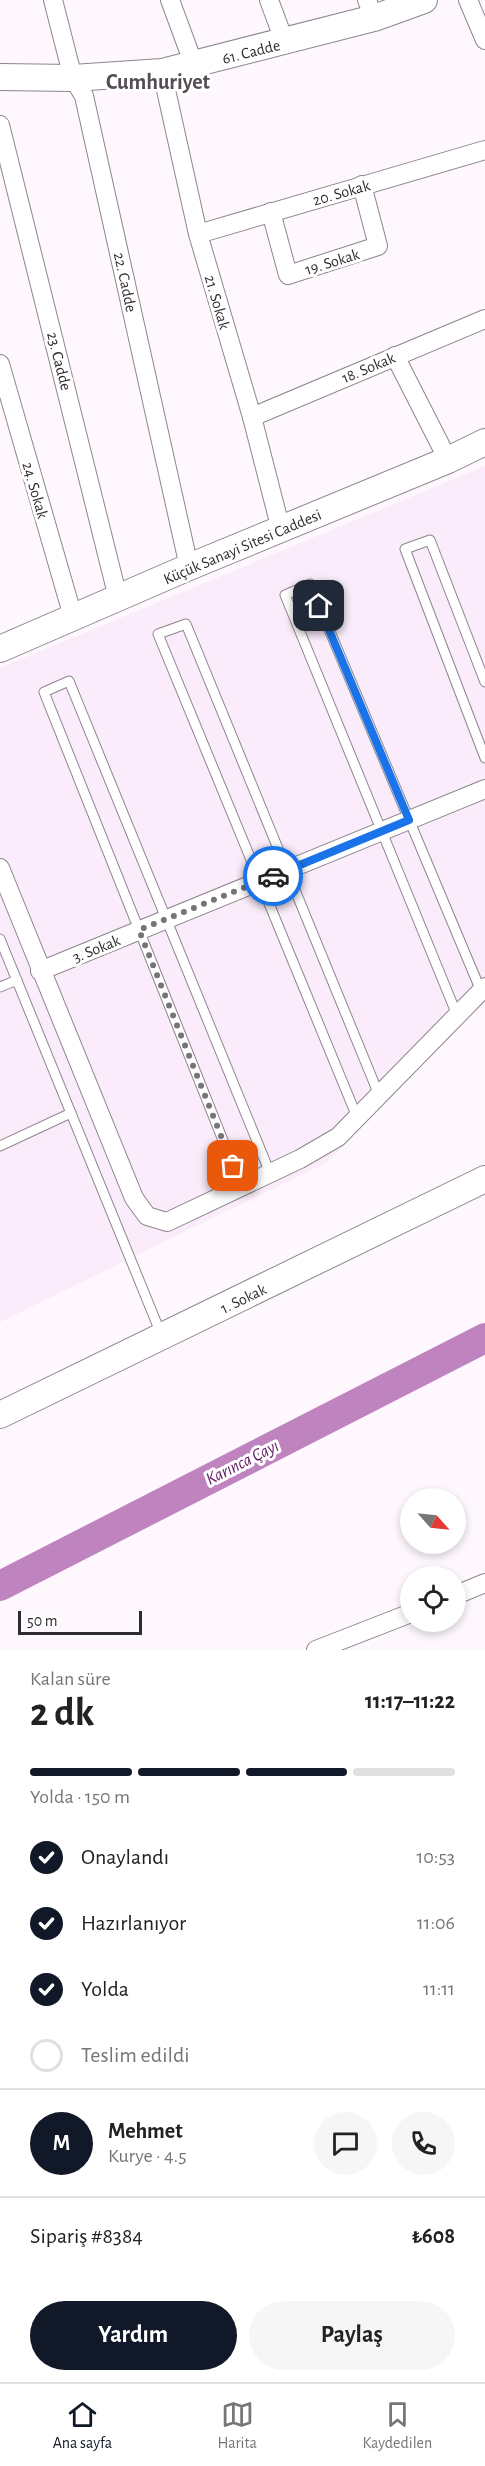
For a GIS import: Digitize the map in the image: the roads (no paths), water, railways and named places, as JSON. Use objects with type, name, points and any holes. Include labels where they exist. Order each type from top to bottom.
[{"type":"street","name":"22. Cadde","points":[[53,0],[74,78],[84,96],[189,567]]},
{"type":"street","points":[[170,0],[194,65]]},
{"type":"street","points":[[269,0],[285,43]]},
{"type":"street","name":"61. Cadde","points":[[0,77],[74,78],[162,72],[285,43],[370,9],[424,0]]},
{"type":"street","points":[[468,0],[485,40]]},
{"type":"street","name":"21. Sokak","points":[[162,72],[198,234],[252,417],[281,530]]},
{"type":"street","name":"23. Cadde","points":[[0,125],[118,598]]},
{"type":"street","name":"20. Sokak","points":[[198,234],[485,150]]},
{"type":"street","name":"19. Sokak","points":[[271,212],[288,275],[378,246],[362,186]]},
{"type":"street","name":"18. Sokak","points":[[252,417],[485,319]]},
{"type":"street","points":[[395,356],[448,460]]},
{"type":"street","name":"24. Sokak","points":[[0,365],[73,617]]},
{"type":"street","name":"Küçük Sanayi Sitesi Caddesi","points":[[0,650],[189,567],[448,460],[485,442]]},
{"type":"street","name":"3. Sokak","points":[[40,971],[485,789]]},
{"type":"street","points":[[0,868],[134,1198],[147,1215],[167,1222],[242,1188],[338,1137],[483,989]]},
{"type":"street","name":"1. Sokak","points":[[0,1415],[485,1179]]},
{"type":"street","points":[[466,1591],[485,1583]]},
{"type":"street","points":[[316,1650],[400,1616]]},
{"type":"lane","points":[[485,682],[430,540],[405,549],[485,758]]},
{"type":"lane","points":[[457,1015],[285,595],[310,584],[483,989]]},
{"type":"lane","points":[[357,1117],[158,634],[186,624],[379,1095]]},
{"type":"lane","points":[[242,1188],[44,692],[69,681],[270,1173]]},
{"type":"lane","points":[[0,939],[162,1337]]},
{"type":"lane","points":[[0,987],[17,980]]},
{"type":"lane","points":[[0,1146],[71,1113]]},
{"type":"waterway","name":"Karınca Çayı","points":[[0,1586],[485,1338]]},
{"type":"district","name":"Cumhuriyet","points":[[158,81]]}]
